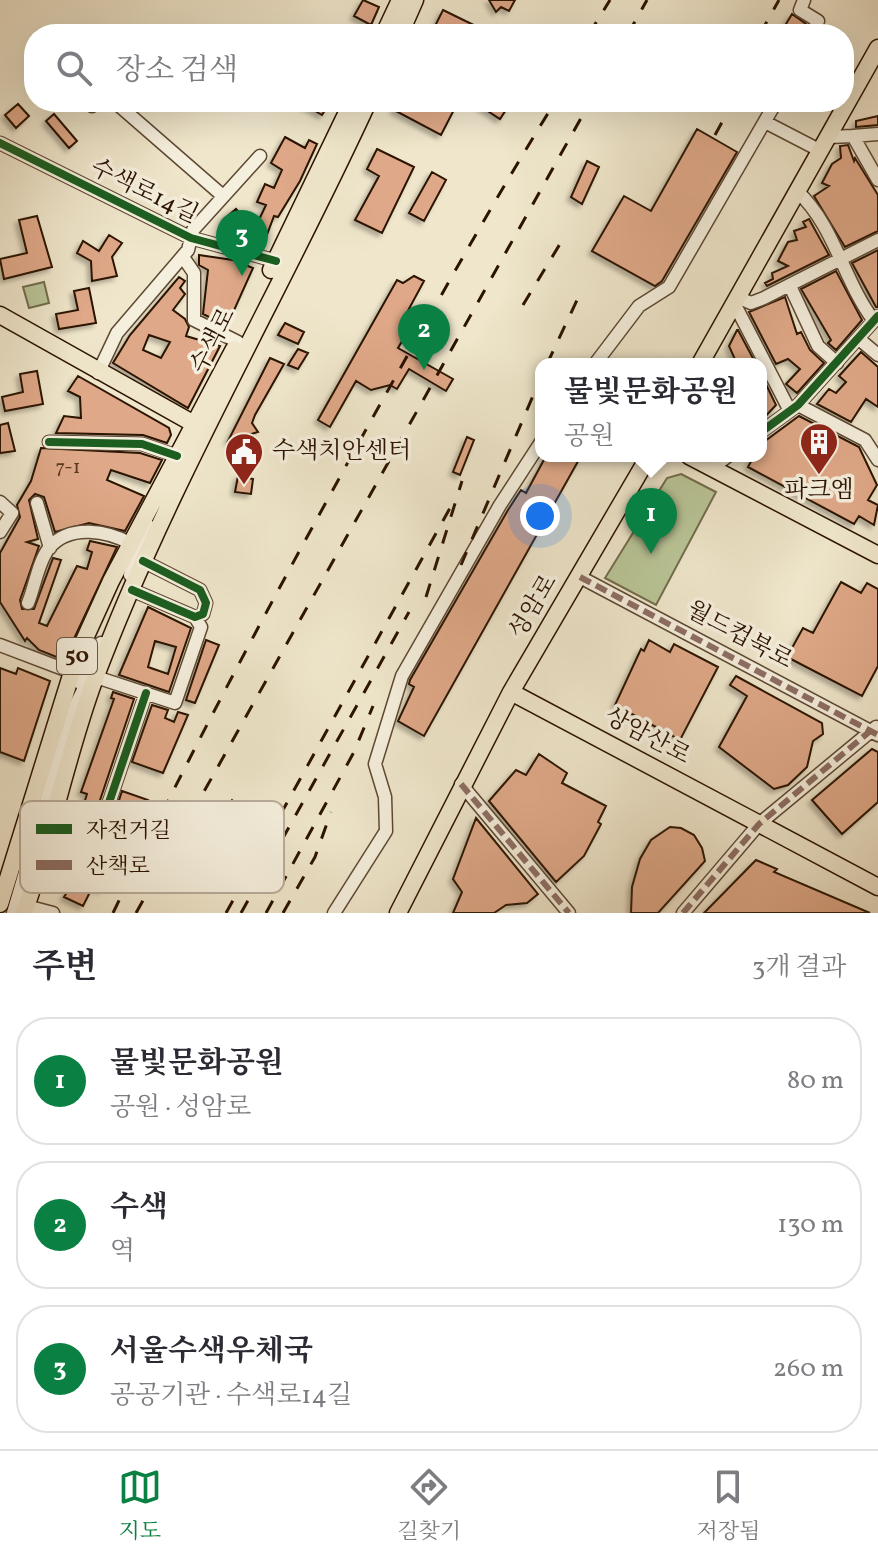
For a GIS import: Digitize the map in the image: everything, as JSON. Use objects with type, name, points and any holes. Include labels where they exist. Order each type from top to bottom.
[{"type":"main road","points":[[389,24],[400,0]]},
{"type":"main road","points":[[404,24],[415,0]]},
{"type":"main road","points":[[854,91],[878,48]]},
{"type":"main road","name":"수색로","points":[[60,801],[96,677],[143,561],[238,342],[347,112]]},
{"type":"main road","name":"수색로","points":[[31,801],[71,672],[111,581],[177,456],[199,428],[363,112]]},
{"type":"main road","points":[[703,358],[843,112]]},
{"type":"main road","points":[[0,315],[199,428]]},
{"type":"main road","name":"성암로","points":[[398,913],[461,784],[511,692],[646,462]]},
{"type":"main road","points":[[700,462],[878,555]]},
{"type":"main road","name":"상암산로","points":[[511,692],[878,887]]},
{"type":"main road","name":"수색로","points":[[0,905],[20,838]]},
{"type":"main road","points":[[0,905],[4,913]]},
{"type":"street","points":[[804,0],[800,10],[818,21],[817,24]]},
{"type":"street","points":[[126,112],[223,196]]},
{"type":"street","points":[[600,358],[639,306],[669,287],[770,112]]},
{"type":"street","points":[[765,122],[825,144],[853,136],[878,134]]},
{"type":"street","points":[[853,136],[878,180]]},
{"type":"street","name":"수색로14길","points":[[0,143],[191,238],[276,261]]},
{"type":"street","points":[[191,238],[193,230],[260,156]]},
{"type":"street","points":[[767,428],[794,408],[876,318],[861,304],[814,206],[797,191]]},
{"type":"street","name":"수색로14길","points":[[98,373],[117,333],[183,257],[191,238]]},
{"type":"street","points":[[736,300],[751,303],[878,240]]},
{"type":"street","points":[[183,257],[194,273],[194,320],[238,342]]},
{"type":"street","points":[[790,286],[818,346],[837,363]]},
{"type":"street","points":[[736,300],[794,408],[865,440],[878,460]]},
{"type":"street","points":[[859,339],[878,355]]},
{"type":"street","points":[[49,442],[142,444],[177,456]]},
{"type":"street","points":[[334,913],[386,831],[385,797],[375,764],[402,676],[500,505],[535,451]]},
{"type":"street","points":[[712,468],[720,462]]},
{"type":"street","points":[[0,502],[12,513],[0,532]]},
{"type":"street","points":[[37,503],[50,548]]},
{"type":"street","points":[[46,750],[113,619],[151,509]]},
{"type":"street","points":[[28,603],[50,548],[60,539],[95,531],[132,544]]},
{"type":"street","points":[[143,561],[200,590],[206,603],[203,614],[195,617]]},
{"type":"street","name":"월드컵북로","points":[[580,577],[875,730]]},
{"type":"street","points":[[96,677],[175,703],[201,627],[195,617],[132,590]]},
{"type":"street","points":[[49,801],[73,710],[101,654],[110,643]]},
{"type":"street","points":[[0,645],[71,672]]},
{"type":"street","points":[[110,801],[146,693]]},
{"type":"street","points":[[683,913],[759,824],[875,730]]},
{"type":"street","points":[[461,784],[569,913]]},
{"type":"street","points":[[21,911],[53,913]]},
{"type":"green space","points":[[44,282],[49,303],[29,308],[23,287]]},
{"type":"green space","points":[[681,474],[716,492],[656,605],[605,578],[667,478]]},
{"type":"building","points":[[363,0],[379,7],[371,24],[354,16]]},
{"type":"building","points":[[489,0],[515,0],[509,11],[501,7],[496,12]]},
{"type":"building","points":[[443,10],[472,24],[436,24]]},
{"type":"building","points":[[792,14],[806,24],[786,24]]},
{"type":"building","points":[[18,104],[29,116],[16,128],[5,115]]},
{"type":"building","points":[[398,112],[453,112],[441,135]]},
{"type":"building","points":[[489,112],[505,112],[500,119]]},
{"type":"building","points":[[54,114],[77,141],[69,148],[46,121]]},
{"type":"building","points":[[878,116],[878,125],[856,127],[856,121]]},
{"type":"building","points":[[697,129],[737,152],[662,281],[655,286],[592,251],[624,196],[651,211]]},
{"type":"building","points":[[285,137],[305,148],[309,140],[317,144],[300,181],[278,217],[274,216],[262,248],[229,239],[226,233],[233,228],[223,220],[236,209],[245,219],[257,224],[266,205],[257,202],[265,184],[274,188],[282,170],[271,163]]},
{"type":"building","points":[[848,145],[854,161],[855,158],[878,195],[878,231],[845,247],[814,196],[829,186],[822,183],[832,164],[841,158],[840,146]]},
{"type":"building","points":[[377,149],[414,167],[382,233],[355,220],[379,176],[367,169]]},
{"type":"building","points":[[587,161],[599,167],[582,204],[571,197]]},
{"type":"building","points":[[432,172],[446,180],[424,221],[409,213]]},
{"type":"building","points":[[37,216],[52,267],[4,279],[0,259],[27,253],[19,220]]},
{"type":"building","points":[[809,219],[829,255],[767,286],[765,283],[773,279],[772,273],[788,266],[778,261],[788,242],[797,240],[794,231],[806,227],[803,222]]},
{"type":"building","points":[[109,235],[122,243],[112,257],[117,276],[92,281],[91,261],[77,253],[83,241],[99,251]]},
{"type":"building","points":[[878,250],[878,307],[876,307],[852,263]]},
{"type":"building","points":[[199,255],[233,260],[253,268],[227,326],[203,314],[208,270],[199,265]]},
{"type":"building","points":[[836,271],[862,320],[836,350],[828,343],[831,340],[801,289]]},
{"type":"building","points":[[414,276],[424,281],[404,318],[413,323],[398,348],[453,379],[446,391],[409,369],[397,389],[390,385],[371,390],[356,381],[330,427],[318,420],[397,280],[403,283]]},
{"type":"building","points":[[179,277],[185,281],[180,288],[185,294],[173,310],[185,319],[189,327],[186,336],[220,346],[188,408],[113,363],[130,335]],"holes":[[[149,335],[170,342],[161,358],[143,350]]]},
{"type":"building","points":[[89,288],[96,323],[59,329],[56,314],[78,310],[74,291]]},
{"type":"building","points":[[785,297],[797,334],[801,332],[810,350],[824,363],[797,393],[786,384],[800,369],[788,359],[776,364],[749,312]]},
{"type":"building","points":[[285,323],[304,332],[298,344],[278,335]]},
{"type":"building","points":[[738,330],[753,358],[734,358],[729,346]]},
{"type":"building","points":[[298,349],[308,353],[298,369],[288,365]]},
{"type":"building","points":[[861,352],[878,367],[878,407],[866,399],[851,422],[817,404],[829,389],[836,393],[846,382],[839,376]]},
{"type":"building","points":[[270,358],[284,364],[255,415],[252,423],[258,432],[228,441]]},
{"type":"building","points":[[37,371],[43,404],[5,411],[2,397],[23,392],[20,374]]},
{"type":"building","points":[[78,376],[169,428],[171,435],[167,443],[143,435],[56,433],[64,416],[81,418],[80,397],[68,391]]},
{"type":"building","points":[[767,386],[776,405],[767,415]]},
{"type":"building","name":"파크엠","points":[[799,416],[859,447],[877,485],[868,500],[878,505],[874,525],[859,516],[854,524],[748,467],[751,462],[767,462],[767,440]]},
{"type":"building","points":[[8,423],[15,451],[0,453],[0,425]]},
{"type":"building","points":[[467,437],[474,440],[460,475],[453,472]]},
{"type":"building","points":[[41,448],[140,453],[162,460],[150,483],[111,470],[107,480],[144,496],[125,531],[89,523],[55,532],[44,497],[35,494],[29,500],[38,539],[27,542],[39,546],[20,600],[22,609],[34,609],[53,558],[61,560],[39,623],[47,626],[77,566],[87,569],[92,552],[87,550],[90,541],[117,547],[64,660],[39,650],[27,638],[25,641],[0,602],[0,553],[20,517],[17,505],[31,481]]},
{"type":"building","points":[[543,462],[578,462],[424,736],[398,721],[414,687],[409,684],[410,680],[508,510],[521,490],[526,493]]},
{"type":"building","name":"수색치안센터","points":[[238,476],[253,479],[251,494],[235,492]]},
{"type":"building","points":[[841,582],[861,593],[867,583],[878,589],[878,666],[862,696],[787,657],[803,628],[813,633]]},
{"type":"building","points":[[148,607],[191,628],[169,692],[119,675]],"holes":[[[155,641],[176,647],[168,674],[148,667]]]},
{"type":"building","points":[[206,640],[219,645],[195,703],[186,700]]},
{"type":"building","points":[[649,640],[670,652],[674,644],[718,667],[680,740],[615,705],[641,649],[644,651]]},
{"type":"building","points":[[0,668],[16,674],[18,668],[50,681],[24,761],[0,752]]},
{"type":"building","points":[[736,676],[822,723],[823,734],[813,741],[807,767],[788,785],[774,789],[719,747],[747,696],[730,685]]},
{"type":"building","points":[[113,692],[134,699],[100,801],[85,801],[87,794],[81,792],[114,699],[111,698]]},
{"type":"building","points":[[152,705],[168,710],[165,718],[174,722],[178,712],[188,715],[163,773],[132,762]]},
{"type":"building","points":[[872,749],[878,752],[878,802],[842,834],[812,800]]},
{"type":"building","points":[[539,754],[567,773],[562,783],[606,806],[598,822],[601,824],[584,856],[556,882],[489,801],[516,770],[526,775]]},
{"type":"building","points":[[122,791],[148,800],[147,801],[119,801]]},
{"type":"building","points":[[476,818],[538,894],[527,903],[506,905],[494,913],[453,913],[462,892],[453,879]]},
{"type":"building","points":[[670,827],[681,828],[694,835],[705,861],[658,913],[631,913],[632,887],[640,859],[651,840]]},
{"type":"building","points":[[756,860],[777,869],[774,872],[870,913],[704,913]]},
{"type":"building","points":[[67,893],[90,893],[83,906],[64,897]]},
{"type":"railway","points":[[595,24],[610,0]]},
{"type":"railway","points":[[634,24],[647,0]]},
{"type":"railway","points":[[766,24],[779,0]]},
{"type":"railway","points":[[168,801],[368,426],[549,112]]},
{"type":"railway","points":[[199,801],[584,112]]},
{"type":"railway","points":[[715,135],[728,112]]},
{"type":"railway","points":[[523,305],[563,239]]},
{"type":"railway","points":[[550,358],[578,298]]},
{"type":"railway","points":[[461,565],[535,391]]},
{"type":"railway","points":[[426,597],[462,481]]},
{"type":"railway","points":[[284,808],[450,508]]},
{"type":"railway","points":[[284,836],[409,612]]},
{"type":"railway","points":[[284,880],[354,752],[373,706]]},
{"type":"railway","points":[[283,913],[315,857],[331,812]]},
{"type":"railway","points":[[113,913],[123,893]]},
{"type":"railway","points":[[136,913],[147,893]]},
{"type":"railway","points":[[226,913],[237,893]]},
{"type":"railway","points":[[241,913],[252,893]]},
{"type":"railway","points":[[266,913],[277,893]]},
{"type":"marked path","points":[[580,577],[878,735]]},
{"type":"marked path","points":[[683,913],[759,824],[875,727]]},
{"type":"marked path","points":[[461,784],[569,913]]},
{"type":"cycle path","points":[[0,143],[191,238],[276,261]]},
{"type":"cycle path","points":[[767,428],[798,405],[878,316]]},
{"type":"cycle path","points":[[49,442],[142,444],[177,456]]},
{"type":"cycle path","points":[[132,590],[195,617],[203,614],[206,603],[200,590],[143,561]]},
{"type":"cycle path","points":[[110,801],[146,693]]},
{"type":"place","name":"서울수색우체국","points":[[242,276]]},
{"type":"place","name":"수색","points":[[424,370]]},
{"type":"place","name":"파크엠","points":[[819,476]]},
{"type":"place","name":"수색치안센터","points":[[244,486]]},
{"type":"place","name":"물빛문화공원","points":[[651,554]]}]
